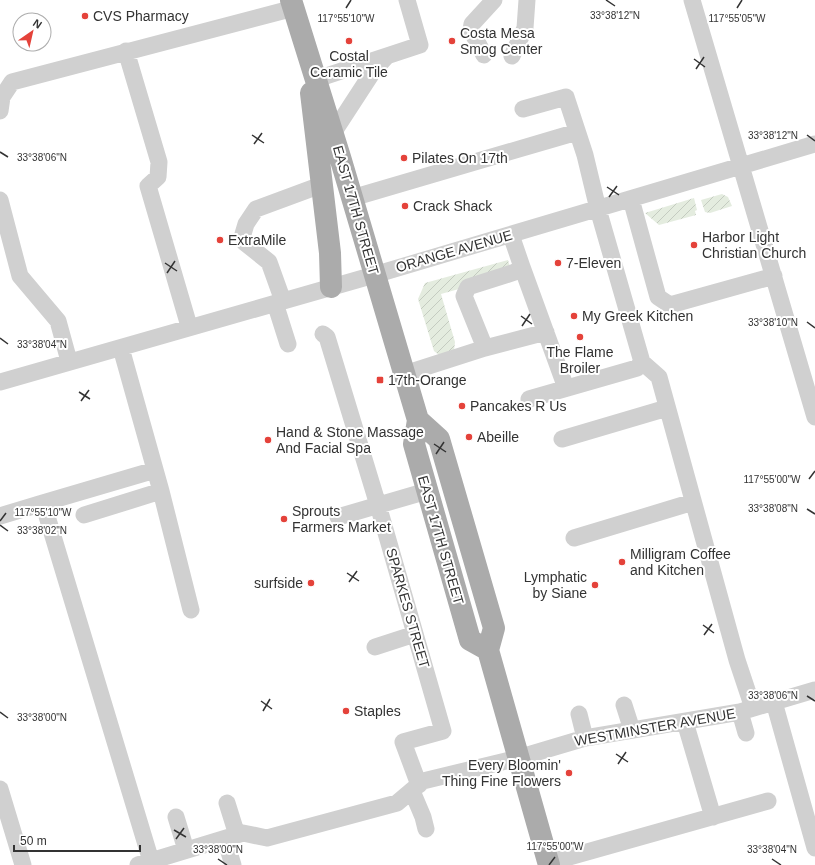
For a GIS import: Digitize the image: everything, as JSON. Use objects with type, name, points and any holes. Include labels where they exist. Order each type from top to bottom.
[{"type":"main road","name":"EAST 17TH STREET","points":[[293,4],[418,420],[414,444],[470,640],[488,650],[494,628],[439,439],[418,420]]},
{"type":"main road","points":[[305,42],[330,253],[331,287]]},
{"type":"main road","points":[[427,491],[442,506],[472,551]]},
{"type":"main road","points":[[488,650],[549,864]]},
{"type":"street","points":[[316,79],[420,45],[407,0]]},
{"type":"street","points":[[484,56],[471,30],[472,24],[494,0]]},
{"type":"street","points":[[512,56],[525,28],[527,0]]},
{"type":"street","points":[[692,0],[815,417]]},
{"type":"street","points":[[0,111],[2,97],[12,82],[293,4]]},
{"type":"street","points":[[126,51],[159,162],[158,177],[148,186],[189,326]]},
{"type":"street","points":[[333,133],[374,70],[388,56]]},
{"type":"street","points":[[524,109],[566,97],[642,362],[659,377],[737,660],[746,710],[746,733]]},
{"type":"street","points":[[352,198],[577,132]]},
{"type":"street","name":"ORANGE AVENUE","points":[[0,382],[69,361],[120,348],[189,326],[279,302],[598,210],[815,144]]},
{"type":"street","points":[[288,344],[269,262],[244,242],[243,234],[246,224],[256,210],[321,186]]},
{"type":"street","points":[[631,199],[658,297],[670,305],[774,276]]},
{"type":"street","points":[[0,200],[20,276],[58,321],[69,361]]},
{"type":"street","points":[[511,235],[566,388]]},
{"type":"street","points":[[485,348],[464,296],[468,287],[515,272],[522,267]]},
{"type":"street","points":[[404,374],[485,348],[546,332]]},
{"type":"street","name":"SPARKES STREET","points":[[323,334],[327,337],[378,505],[443,731],[403,742],[415,788]]},
{"type":"street","points":[[120,348],[161,491],[191,610]]},
{"type":"street","points":[[529,399],[637,368],[642,362]]},
{"type":"street","points":[[562,439],[667,408]]},
{"type":"street","points":[[0,516],[155,470]]},
{"type":"street","points":[[84,515],[161,491]]},
{"type":"street","points":[[338,517],[427,491]]},
{"type":"street","points":[[574,538],[694,502]]},
{"type":"street","points":[[43,503],[144,863]]},
{"type":"street","points":[[375,647],[415,634]]},
{"type":"street","name":"WESTMINSTER AVENUE","points":[[144,863],[242,834],[267,838],[397,803],[423,781],[518,758],[585,738],[685,722],[746,710],[815,690]]},
{"type":"street","points":[[774,702],[815,848]]},
{"type":"street","points":[[624,705],[632,730]]},
{"type":"street","points":[[579,714],[585,738]]},
{"type":"street","points":[[685,722],[713,817]]},
{"type":"street","points":[[415,788],[426,829]]},
{"type":"street","points":[[0,789],[23,865]]},
{"type":"street","points":[[549,864],[768,801]]},
{"type":"street","points":[[227,803],[233,865]]},
{"type":"street","points":[[176,817],[186,850]]},
{"type":"shaded area","points":[[722,194],[728,197],[732,206],[710,213],[705,212],[701,200]]},
{"type":"shaded area","points":[[694,198],[697,210],[695,211],[696,215],[659,225],[645,213]]},
{"type":"shaded area","points":[[508,260],[511,271],[509,275],[441,294],[455,342],[454,351],[439,355],[434,351],[418,299],[425,283]]},
{"type":"place","name":"CVS Pharmacy","points":[[85,16]]},
{"type":"place","name":"Costal Ceramic Tile","points":[[349,41]]},
{"type":"place","name":"Costa Mesa Smog Center","points":[[452,41]]},
{"type":"place","name":"Pilates On 17th","points":[[404,158]]},
{"type":"place","name":"Crack Shack","points":[[405,206]]},
{"type":"place","name":"ExtraMile","points":[[220,240]]},
{"type":"place","name":"Harbor Light Christian Church","points":[[694,245]]},
{"type":"place","name":"7-Eleven","points":[[558,263]]},
{"type":"place","name":"My Greek Kitchen","points":[[574,316]]},
{"type":"place","name":"The Flame Broiler","points":[[580,337]]},
{"type":"place","name":"17th-Orange","points":[[380,380]]},
{"type":"place","name":"Pancakes R Us","points":[[462,406]]},
{"type":"place","name":"Abeille","points":[[469,437]]},
{"type":"place","name":"Hand & Stone Massage And Facial Spa","points":[[268,440]]},
{"type":"place","name":"Sprouts Farmers Market","points":[[284,519]]},
{"type":"place","name":"Milligram Coffee and Kitchen","points":[[622,562]]},
{"type":"place","name":"surfside","points":[[311,583]]},
{"type":"place","name":"Lymphatic by Siane","points":[[595,585]]},
{"type":"place","name":"Staples","points":[[346,711]]},
{"type":"place","name":"Every Bloomin' Thing Fine Flowers","points":[[569,773]]}]
